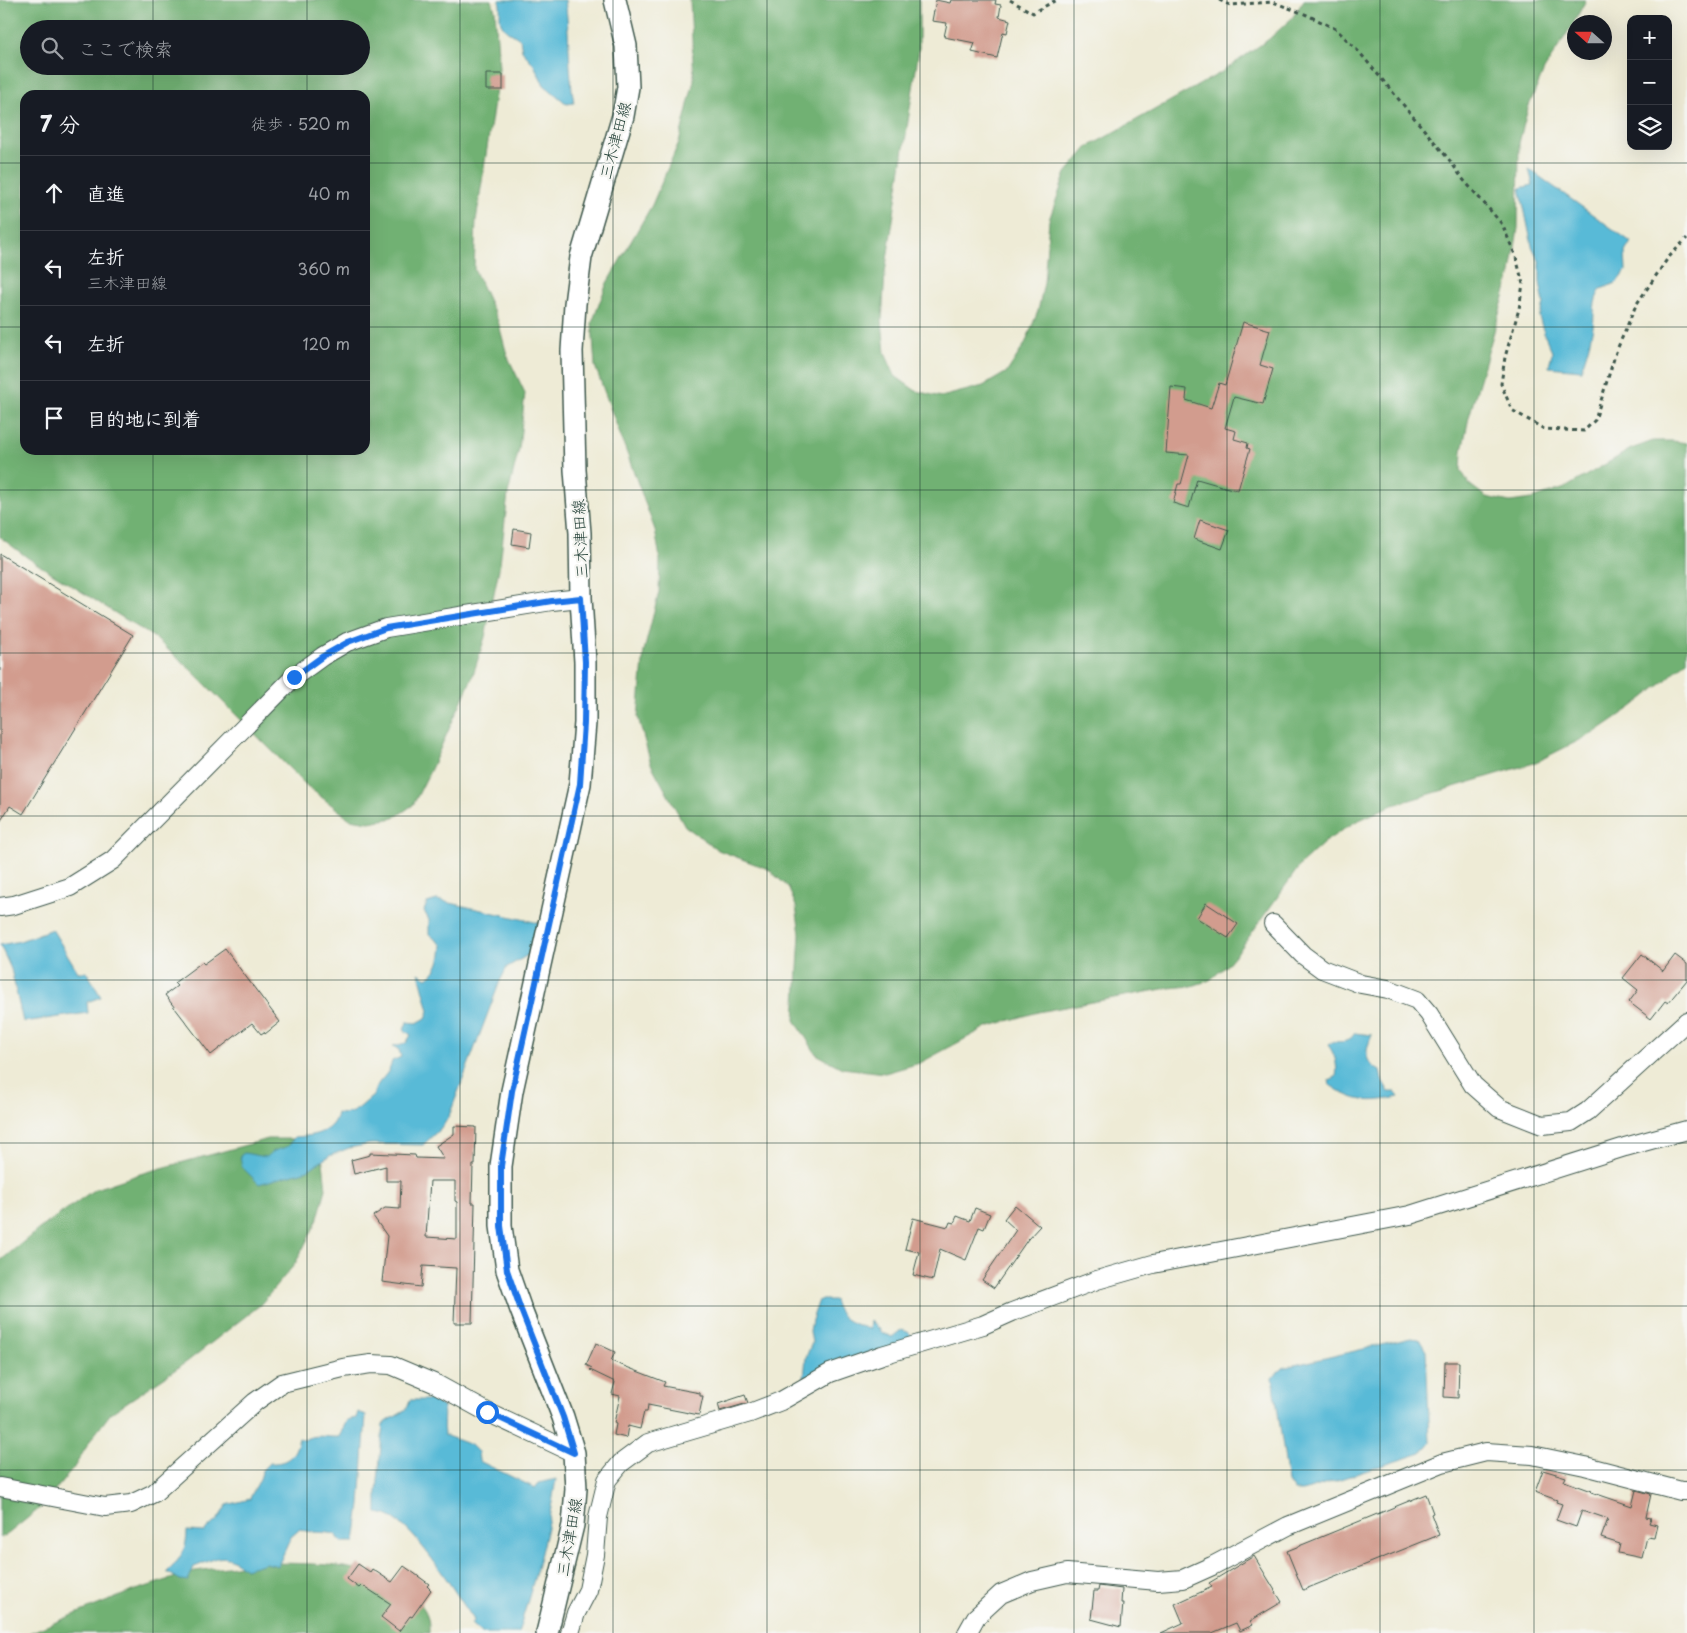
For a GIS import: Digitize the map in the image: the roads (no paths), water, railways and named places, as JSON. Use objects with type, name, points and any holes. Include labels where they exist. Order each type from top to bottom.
[{"type":"main road","name":"三木津田線","points":[[547,1633],[573,1525],[576,1489],[574,1453],[563,1417],[507,1270],[501,1226],[501,1166],[512,1091],[580,784],[585,662],[581,598],[580,533],[574,470],[572,352],[575,304],[581,257],[623,116],[628,87],[626,46],[614,0]]},
{"type":"street","points":[[0,907],[14,905],[70,887],[113,860],[294,677],[323,656],[348,642],[386,628],[581,598]]},
{"type":"street","points":[[1273,924],[1303,955],[1322,968],[1362,984],[1388,989],[1417,1000],[1429,1014],[1473,1085],[1499,1108],[1542,1125],[1571,1122],[1588,1111],[1687,1021]]},
{"type":"street","points":[[570,1633],[576,1613],[588,1590],[595,1555],[598,1517],[607,1480],[621,1463],[648,1444],[750,1413],[781,1401],[796,1391],[830,1374],[882,1355],[983,1325],[1097,1280],[1153,1264],[1410,1215],[1616,1150],[1687,1130]]},
{"type":"street","points":[[0,1487],[105,1507],[130,1504],[154,1493],[255,1402],[282,1383],[343,1368],[371,1364],[391,1365],[436,1384],[487,1412],[574,1453]]},
{"type":"street","points":[[967,1633],[976,1617],[1001,1594],[1032,1581],[1067,1573],[1158,1581],[1183,1578],[1212,1566],[1288,1526],[1442,1463],[1486,1452],[1532,1455],[1585,1466],[1687,1492]]},
{"type":"water","points":[[499,0],[565,0],[574,103],[567,104],[544,85],[534,65],[522,50],[520,39],[506,30],[501,24]]},
{"type":"water","points":[[1529,169],[1631,242],[1625,252],[1626,271],[1616,283],[1601,289],[1596,299],[1592,333],[1581,370],[1549,367],[1552,352],[1539,317],[1544,304],[1540,282],[1540,263],[1532,246],[1520,188],[1533,185]]},
{"type":"water","points":[[437,900],[539,923],[530,954],[507,967],[500,981],[449,1116],[443,1126],[423,1145],[371,1144],[349,1148],[329,1156],[308,1170],[259,1184],[242,1167],[240,1156],[244,1153],[266,1157],[274,1151],[289,1146],[294,1137],[314,1135],[326,1130],[335,1120],[337,1113],[353,1112],[373,1096],[377,1085],[388,1071],[392,1061],[401,1057],[399,1050],[393,1046],[406,1043],[411,1035],[404,1030],[407,1022],[417,1023],[426,1018],[429,1011],[419,973],[427,978],[437,968],[442,945],[429,934],[429,920],[424,911],[427,903]]},
{"type":"water","points":[[52,929],[78,972],[87,972],[101,997],[87,1002],[88,1013],[23,1022],[11,969],[0,945],[20,941]]},
{"type":"water","points":[[1355,1033],[1372,1035],[1367,1051],[1368,1060],[1380,1071],[1382,1080],[1389,1092],[1395,1092],[1399,1097],[1371,1101],[1363,1100],[1339,1091],[1330,1085],[1329,1080],[1336,1077],[1337,1068],[1334,1056],[1328,1045],[1348,1040]]},
{"type":"water","points":[[819,1300],[834,1300],[839,1312],[847,1320],[857,1325],[869,1329],[870,1321],[883,1333],[892,1337],[901,1330],[908,1332],[915,1339],[804,1378],[806,1357],[812,1343],[810,1331],[812,1320]]},
{"type":"water","points":[[1411,1338],[1419,1339],[1426,1351],[1430,1442],[1421,1453],[1303,1491],[1294,1491],[1288,1482],[1273,1378],[1282,1368]]},
{"type":"water","points":[[410,1400],[432,1400],[443,1407],[444,1435],[471,1445],[478,1452],[479,1461],[535,1488],[539,1483],[556,1479],[540,1557],[518,1633],[481,1633],[471,1624],[474,1620],[423,1547],[400,1523],[387,1515],[377,1513],[383,1424],[406,1410]]},
{"type":"water","points":[[358,1412],[366,1415],[360,1505],[355,1542],[342,1542],[335,1534],[300,1529],[291,1537],[278,1566],[266,1563],[245,1569],[225,1557],[194,1567],[188,1581],[180,1580],[167,1572],[182,1554],[186,1543],[187,1531],[204,1532],[218,1519],[227,1505],[250,1499],[261,1477],[262,1470],[269,1463],[281,1462],[290,1458],[299,1438],[304,1440],[317,1436],[339,1437],[347,1420],[356,1418]]}]
